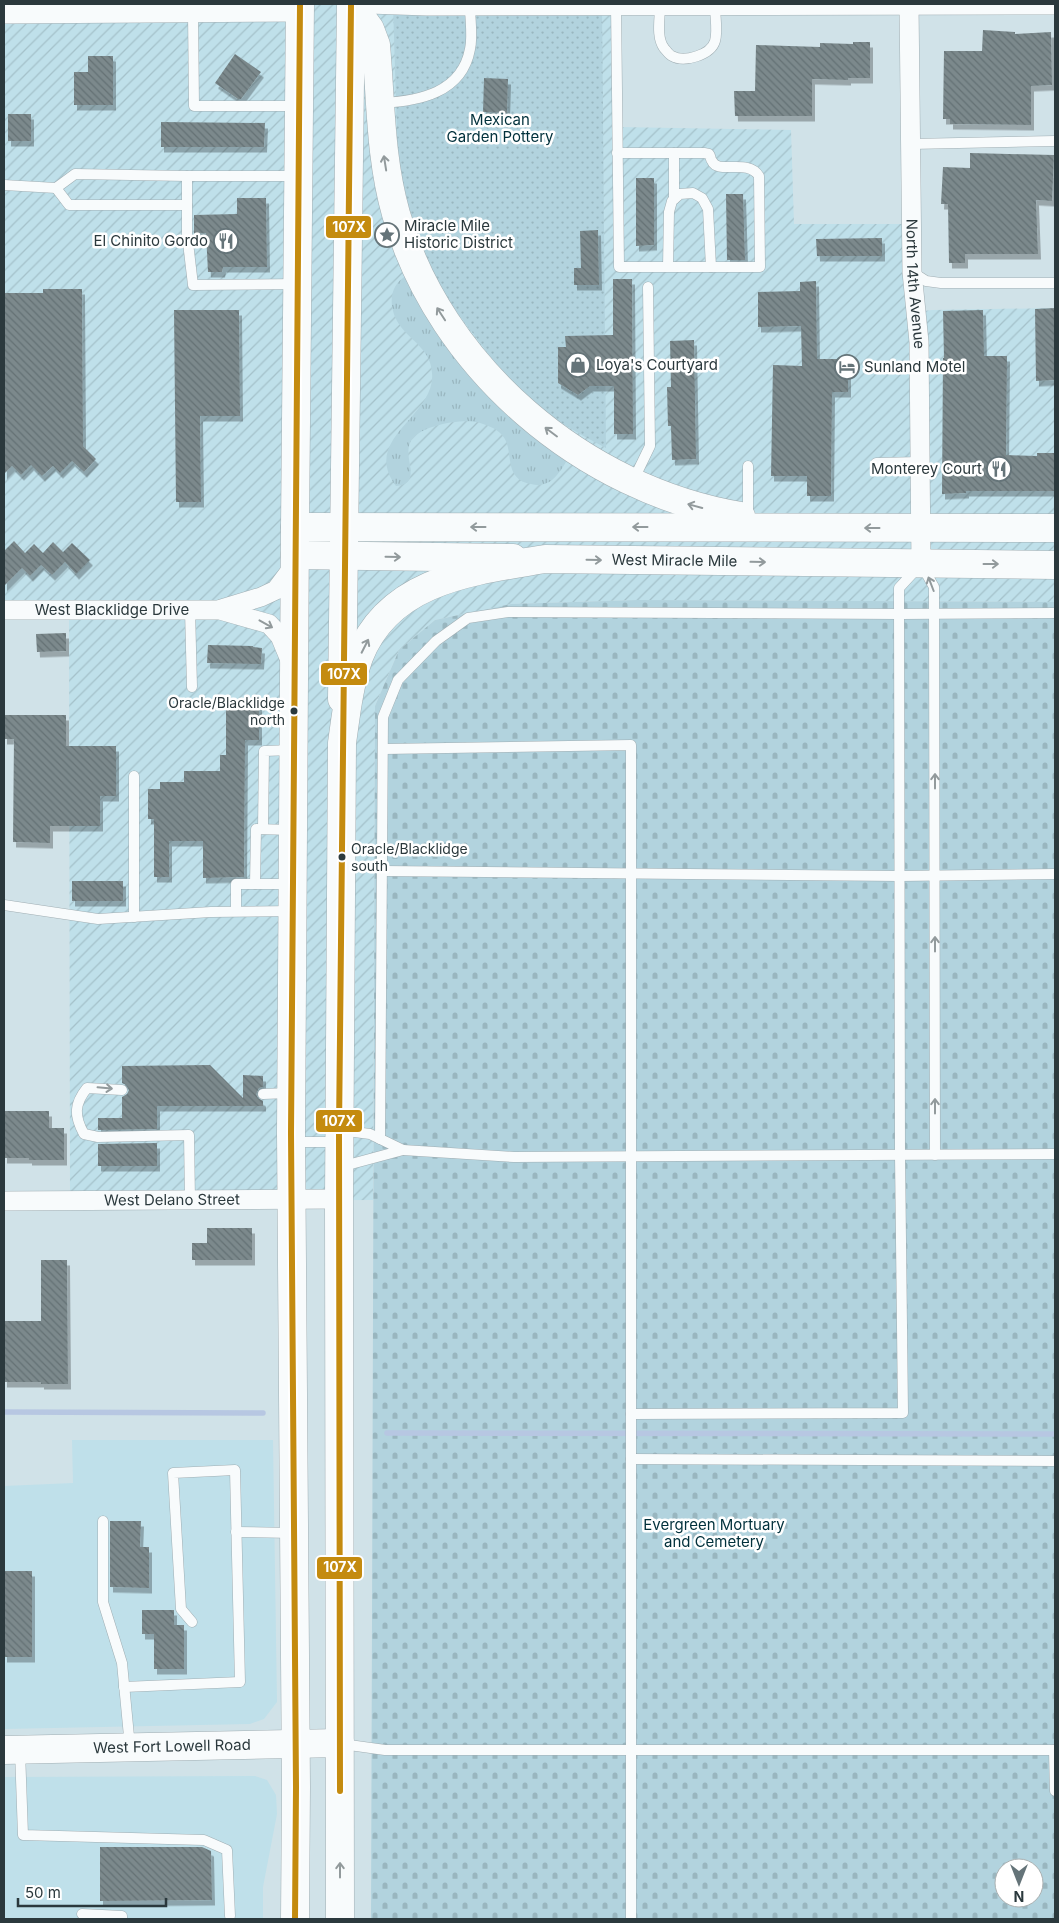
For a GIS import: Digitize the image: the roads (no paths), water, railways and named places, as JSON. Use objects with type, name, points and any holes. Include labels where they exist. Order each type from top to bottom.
[{"type":"main road","points":[[351,4],[366,20],[373,36],[387,178],[402,235],[419,277],[456,336],[477,364],[524,411],[560,440],[633,482],[690,504],[748,517],[812,528]]},
{"type":"main road","points":[[340,1919],[339,1146],[344,527],[351,4]]},
{"type":"main road","points":[[295,1919],[296,1745],[290,1199],[300,8]]},
{"type":"main road","points":[[295,526],[1055,528]]},
{"type":"main road","name":"West Miracle Mile","points":[[295,561],[344,556],[1055,565]]},
{"type":"main road","points":[[342,743],[350,688],[359,657],[371,634],[387,614],[402,600],[444,579],[475,571],[545,559]]},
{"type":"main road","name":"West Fort Lowell Road","points":[[12,1750],[340,1743]]},
{"type":"street","points":[[369,4],[470,6],[1055,5]]},
{"type":"street","name":"North 14th Avenue","points":[[910,5],[912,272],[919,342],[921,564]]},
{"type":"street","points":[[4,14],[38,9],[193,13],[300,8]]},
{"type":"street","points":[[220,610],[262,597],[276,590],[295,561]]},
{"type":"street","name":"West Blacklidge Drive","points":[[4,610],[220,610]]},
{"type":"street","points":[[220,610],[269,624],[280,636],[294,670]]},
{"type":"street","name":"West Delano Street","points":[[4,1201],[339,1199]]},
{"type":"lane","points":[[616,5],[617,153],[619,268],[760,267],[759,176],[755,170],[746,167],[716,166],[709,154],[617,153]]},
{"type":"lane","points":[[379,103],[408,101],[431,95],[449,86],[462,70],[470,49],[470,6]]},
{"type":"lane","points":[[660,6],[660,36],[663,47],[671,56],[681,59],[696,57],[708,50],[715,42],[715,6]]},
{"type":"lane","points":[[193,13],[194,106],[299,106]]},
{"type":"lane","points":[[911,144],[1055,141]]},
{"type":"lane","points":[[674,153],[674,199]]},
{"type":"lane","points":[[4,185],[56,188],[76,174],[299,176]]},
{"type":"lane","points":[[187,176],[187,234],[193,285],[298,284]]},
{"type":"lane","points":[[56,188],[69,205],[187,205]]},
{"type":"lane","points":[[668,268],[670,212],[672,201],[680,194],[693,194],[702,198],[708,209],[711,268]]},
{"type":"lane","points":[[912,272],[926,281],[941,284],[1055,283]]},
{"type":"lane","points":[[633,482],[650,446],[648,287]]},
{"type":"lane","points":[[876,463],[920,462]]},
{"type":"lane","points":[[748,466],[748,517]]},
{"type":"lane","points":[[631,1414],[903,1413],[900,1155],[899,588],[921,564],[934,587],[935,1155]]},
{"type":"lane","points":[[190,610],[192,687]]},
{"type":"lane","points":[[380,1139],[383,717],[398,680],[436,641],[468,618],[508,612],[1055,613]]},
{"type":"lane","points":[[384,749],[632,745],[631,1919]]},
{"type":"lane","points":[[263,829],[264,751],[294,750]]},
{"type":"lane","points":[[134,776],[134,917]]},
{"type":"lane","points":[[255,884],[256,829],[293,830]]},
{"type":"lane","points":[[383,871],[900,876],[1055,874]]},
{"type":"lane","points":[[236,911],[236,884],[292,884]]},
{"type":"lane","points":[[4,905],[98,919],[236,911],[292,911]]},
{"type":"lane","points":[[122,1090],[86,1088],[77,1100],[77,1117],[84,1134],[98,1138],[189,1135],[190,1200]]},
{"type":"lane","points":[[263,1094],[291,1093]]},
{"type":"lane","points":[[339,1146],[370,1134],[403,1150]]},
{"type":"lane","points":[[291,1142],[514,1157],[1055,1154]]},
{"type":"lane","points":[[631,1460],[1055,1461]]},
{"type":"lane","points":[[124,1688],[240,1682],[234,1470],[173,1472],[181,1609],[192,1622]]},
{"type":"lane","points":[[103,1522],[103,1602],[122,1663],[130,1748]]},
{"type":"lane","points":[[236,1532],[294,1532]]},
{"type":"lane","points":[[340,1743],[385,1750],[1055,1750],[1055,1791]]},
{"type":"lane","points":[[12,1750],[23,1835],[204,1840],[227,1850],[230,1916]]},
{"type":"lane","points":[[82,1914],[122,1916],[122,1919]]},
{"type":"waterway","points":[[4,1412],[263,1413]]},
{"type":"waterway","points":[[387,1433],[1055,1434]]},
{"type":"place","name":"Miracle Mile Historic District","points":[[387,235]]},
{"type":"place","name":"El Chinito Gordo","points":[[226,241]]},
{"type":"place","name":"Loya's Courtyard","points":[[578,365]]},
{"type":"place","name":"Sunland Motel","points":[[847,367]]},
{"type":"place","name":"Monterey Court","points":[[999,469]]},
{"type":"place","name":"Oracle/Blacklidge north","points":[[294,711]]},
{"type":"place","name":"Oracle/Blacklidge south","points":[[342,857]]},
{"type":"park label","name":"Mexican Garden Pottery","points":[[500,128]]},
{"type":"park label","name":"Evergreen Mortuary and Cemetery","points":[[714,1534]]}]
